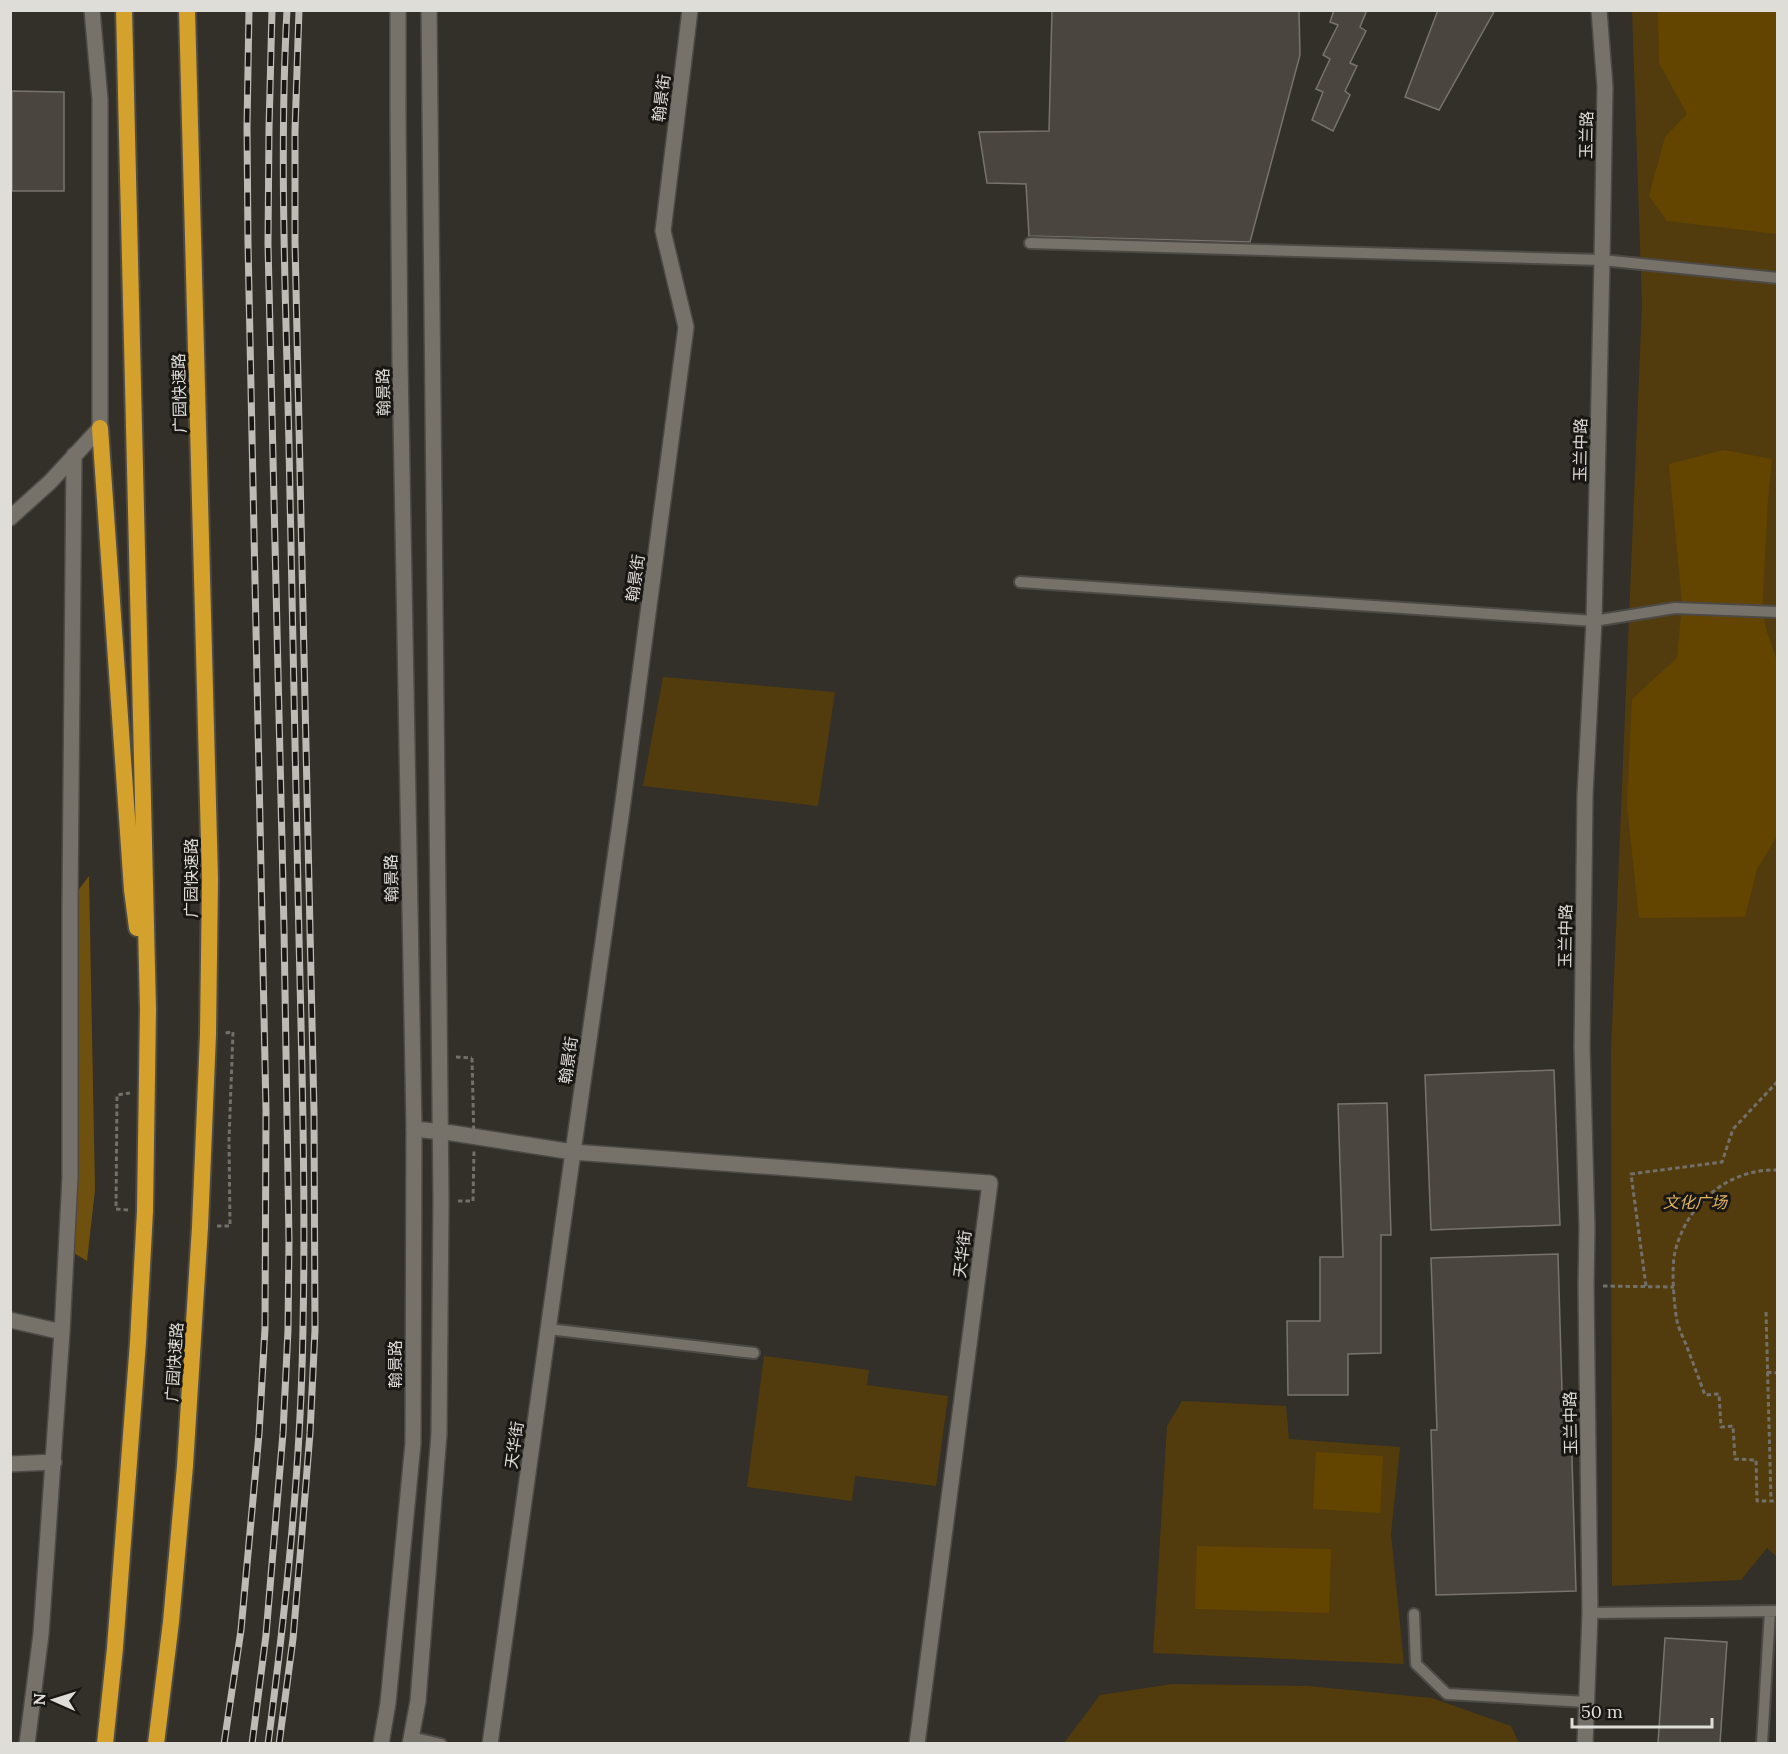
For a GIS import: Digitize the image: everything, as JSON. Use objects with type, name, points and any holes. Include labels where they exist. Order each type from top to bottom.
[{"type":"highway","points":[[105,1743],[116,1648],[138,1342],[145,1211],[148,1009],[124,10]]},
{"type":"highway","name":"广园快速路","points":[[156,1743],[171,1622],[185,1466],[201,1215],[208,1034],[210,879],[187,10]]},
{"type":"highway","points":[[100,428],[132,890],[148,1009]]},
{"type":"street","points":[[10,518],[50,482],[100,428],[100,99],[92,10]]},
{"type":"street","name":"翰景路","points":[[381,1743],[388,1703],[413,1443],[414,1129],[399,233],[398,10]]},
{"type":"street","points":[[411,1740],[418,1701],[439,1434],[440,1046],[429,10]]},
{"type":"street","name":"翰景街","points":[[573,1152],[623,802],[686,327],[663,231],[690,10]]},
{"type":"street","name":"玉兰路","points":[[1599,10],[1605,87],[1602,260]]},
{"type":"street","name":"玉兰中路","points":[[1590,1613],[1587,1228],[1582,1047],[1584,818],[1594,621],[1602,260]]},
{"type":"street","points":[[27,1743],[41,1634],[54,1462],[70,1177],[74,456]]},
{"type":"street","name":"天华街","points":[[414,1129],[573,1152],[990,1183],[917,1743]]},
{"type":"street","name":"天华街","points":[[490,1743],[573,1152]]},
{"type":"street","points":[[10,1320],[62,1332]]},
{"type":"street","points":[[10,1464],[54,1462]]},
{"type":"street","points":[[1585,1743],[1590,1613]]},
{"type":"lane","points":[[1030,243],[1602,260],[1778,278]]},
{"type":"lane","points":[[1020,582],[1594,621],[1675,608],[1778,612]]},
{"type":"lane","points":[[548,1329],[754,1353]]},
{"type":"lane","points":[[1590,1613],[1774,1611],[1762,1743]]},
{"type":"lane","points":[[1414,1614],[1416,1664],[1447,1694],[1587,1702]]},
{"type":"lane","points":[[411,1740],[441,1743]]},
{"type":"path","points":[[230,1226],[229,1140],[233,1032]]},
{"type":"path","points":[[472,1058],[473,1201]]},
{"type":"path","points":[[1646,1286],[1631,1174],[1722,1162],[1733,1129],[1778,1081]]},
{"type":"path","points":[[116,1209],[117,1095]]},
{"type":"path","points":[[1778,1170],[1763,1169],[1732,1178],[1705,1197],[1685,1223],[1674,1254],[1677,1322],[1705,1395],[1719,1394],[1721,1427],[1733,1426],[1735,1459],[1756,1460],[1757,1501],[1778,1501]]},
{"type":"path","points":[[1586,1286],[1674,1287]]},
{"type":"path","points":[[1766,1312],[1771,1501]]},
{"type":"path","points":[[1767,1372],[1778,1372]]},
{"type":"green space","name":"文化广场","points":[[1632,11],[1777,11],[1777,1557],[1767,1548],[1741,1580],[1612,1586],[1611,1051],[1642,304]]},
{"type":"green space","points":[[663,677],[835,692],[818,806],[643,786]]},
{"type":"green space","points":[[764,1356],[869,1370],[867,1385],[948,1396],[936,1486],[855,1476],[852,1501],[747,1487]]},
{"type":"green space","points":[[1182,1401],[1286,1406],[1289,1439],[1400,1447],[1391,1534],[1404,1664],[1153,1653],[1167,1426]]},
{"type":"green space","points":[[1172,1684],[1308,1686],[1432,1698],[1511,1726],[1519,1743],[1064,1743],[1100,1695]]},
{"type":"shaded area","points":[[1658,11],[1777,11],[1777,234],[1667,221],[1649,196],[1665,137],[1687,114],[1659,63]]},
{"type":"shaded area","points":[[1724,450],[1772,459],[1762,611],[1777,661],[1777,836],[1757,869],[1745,917],[1639,918],[1627,805],[1632,699],[1677,658],[1682,604],[1669,464]]},
{"type":"shaded area","points":[[89,876],[95,1190],[87,1261],[67,1249],[70,901]]},
{"type":"shaded area","points":[[1316,1452],[1383,1456],[1380,1513],[1313,1509]]},
{"type":"shaded area","points":[[1197,1546],[1331,1549],[1329,1613],[1195,1609]]},
{"type":"building","points":[[1052,10],[1299,10],[1300,55],[1250,242],[1029,236],[1026,184],[987,183],[979,132],[1049,131]]},
{"type":"building","points":[[1334,10],[1367,10],[1360,27],[1366,31],[1350,63],[1357,66],[1345,91],[1350,95],[1333,131],[1312,120],[1323,92],[1316,89],[1330,59],[1323,55],[1338,25],[1330,22]]},
{"type":"building","points":[[1438,10],[1495,10],[1439,110],[1405,97]]},
{"type":"building","points":[[12,91],[64,92],[64,191],[12,191]]},
{"type":"building","points":[[1554,1070],[1560,1225],[1431,1230],[1425,1075]]},
{"type":"building","points":[[1387,1103],[1391,1235],[1381,1235],[1381,1353],[1348,1354],[1348,1395],[1288,1395],[1287,1321],[1320,1321],[1320,1257],[1343,1257],[1338,1104]]},
{"type":"building","points":[[1558,1254],[1563,1426],[1571,1426],[1576,1591],[1436,1595],[1431,1430],[1437,1430],[1431,1258]]},
{"type":"building","points":[[1665,1638],[1727,1642],[1720,1743],[1658,1743]]},
{"type":"railway","points":[[224,1744],[241,1630],[259,1434],[265,1328],[266,1111],[248,243],[249,10]]},
{"type":"railway","points":[[252,1744],[266,1635],[283,1433],[288,1330],[289,1240],[284,928],[268,244],[272,10]]},
{"type":"railway","points":[[268,1744],[296,1484],[302,1379],[304,1272],[303,1109],[284,228],[287,10]]},
{"type":"railway","points":[[279,1744],[293,1639],[310,1433],[315,1330],[314,1113],[295,242],[295,131],[299,10]]}]
